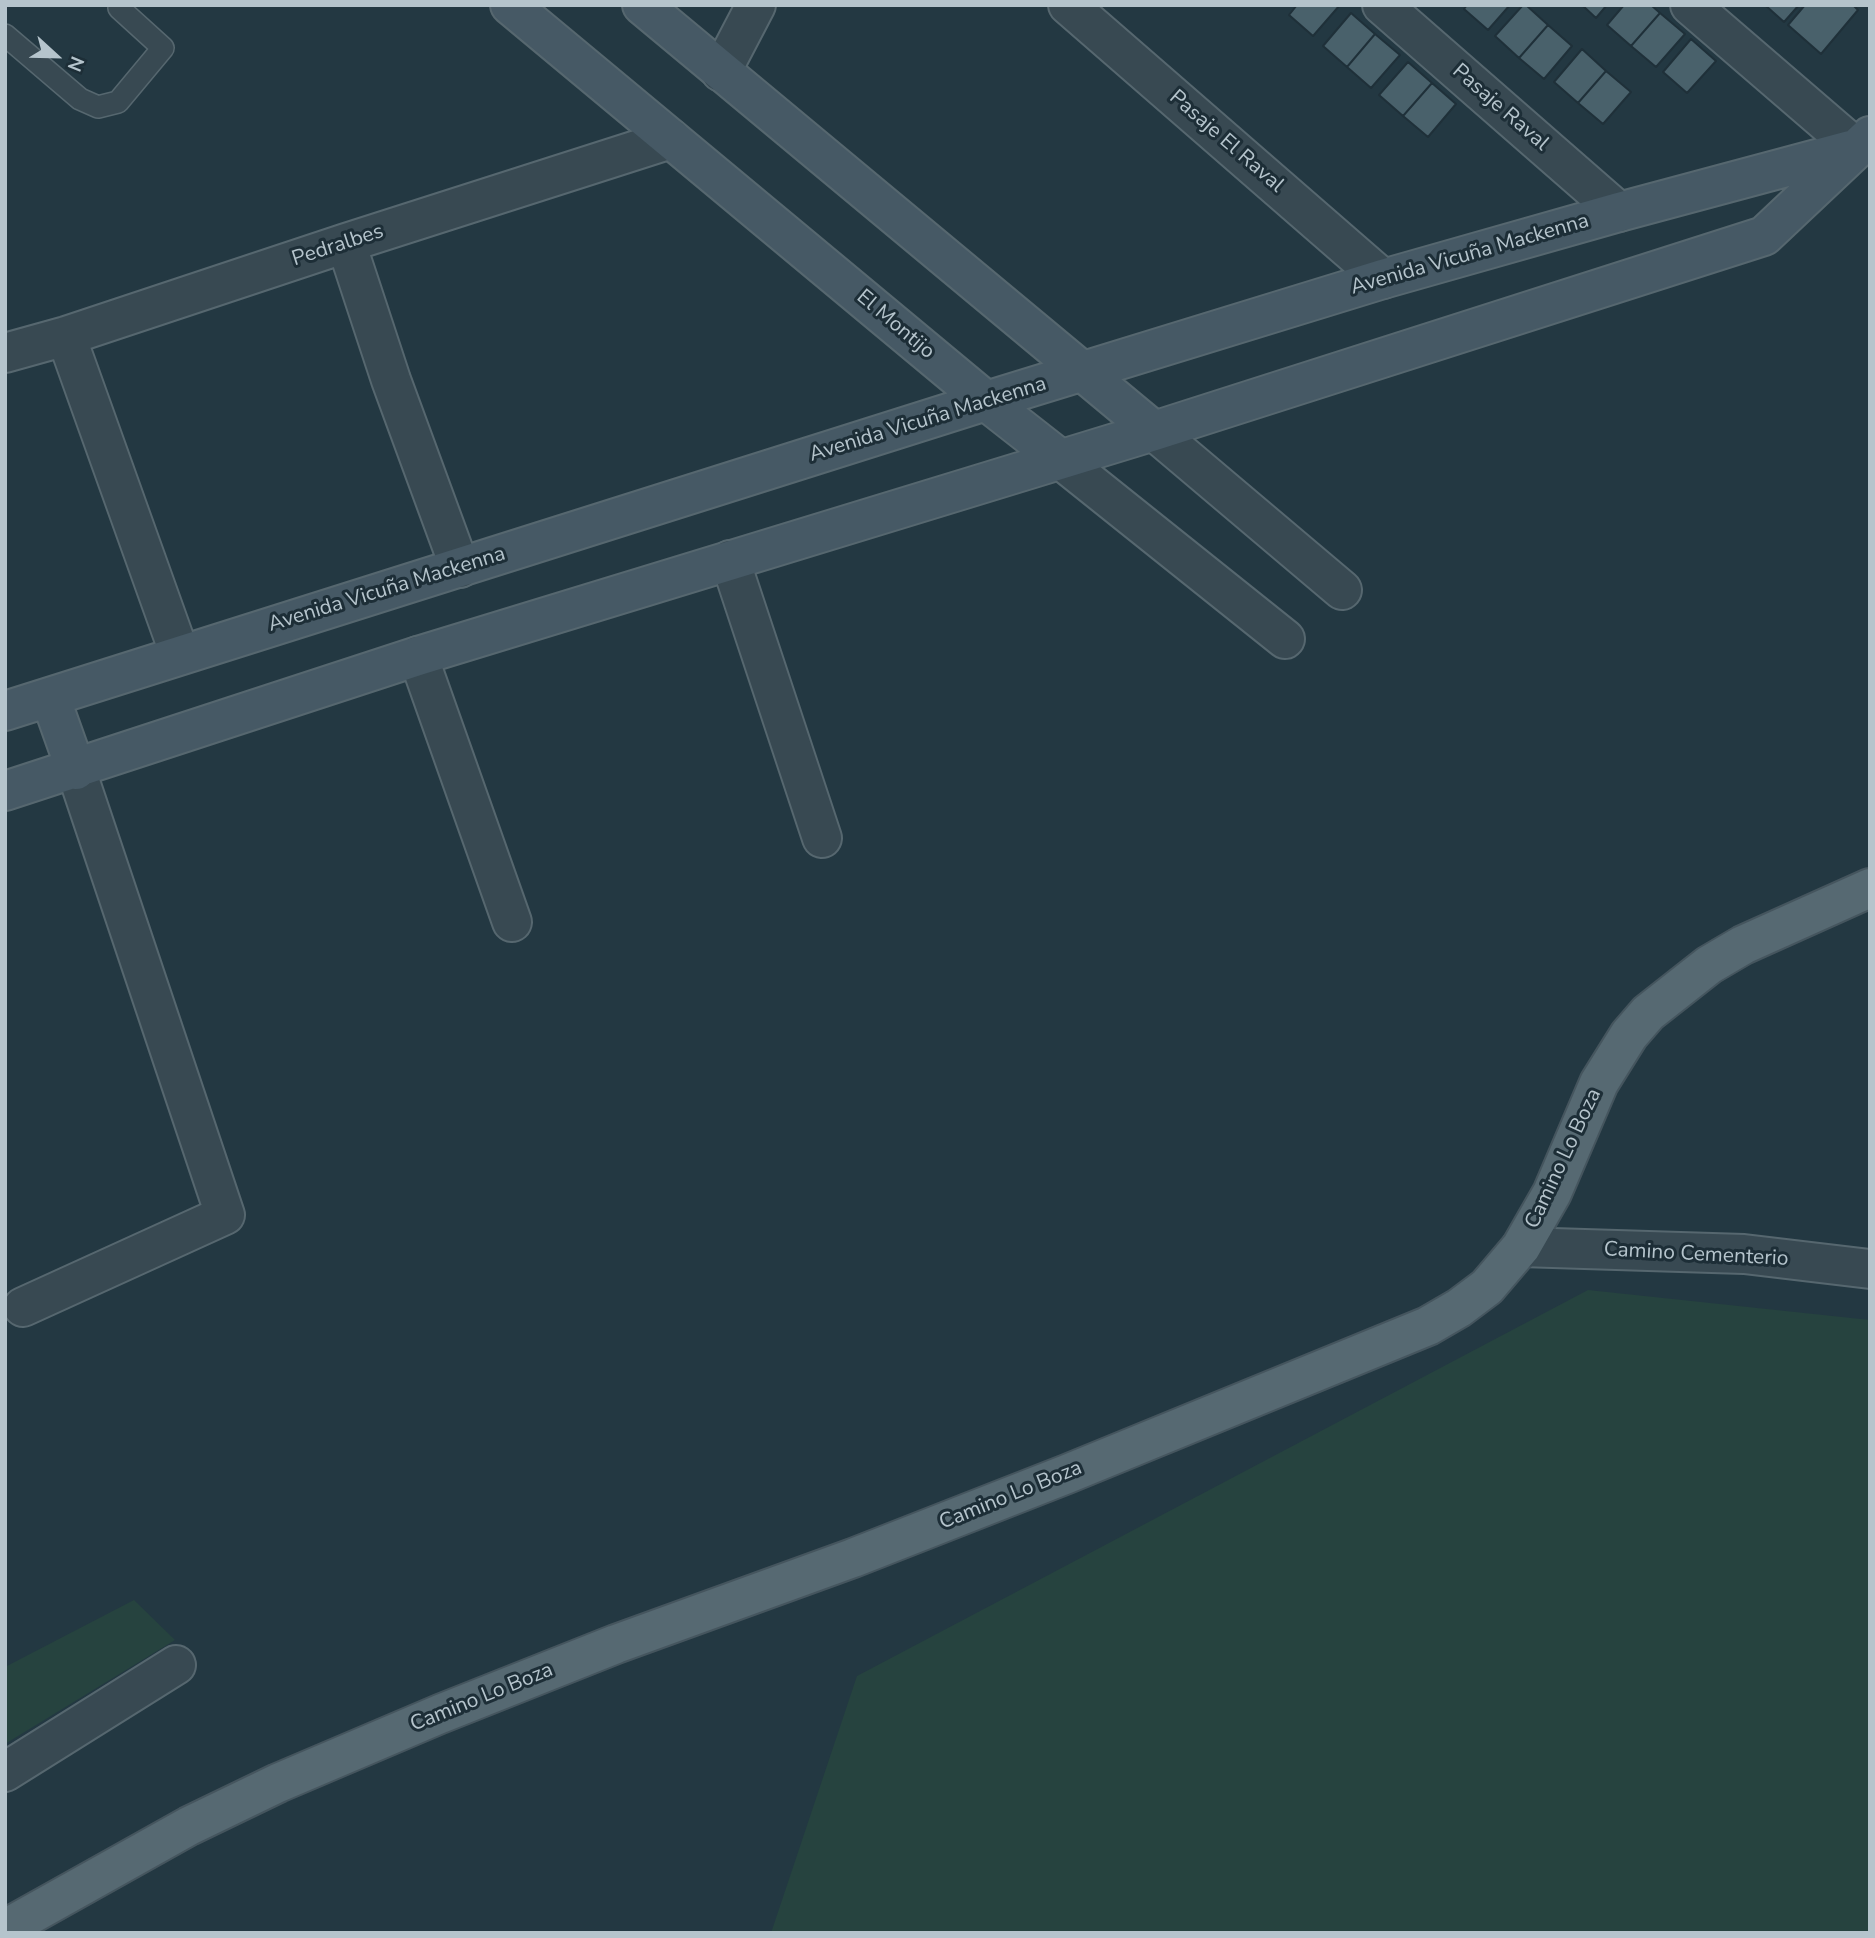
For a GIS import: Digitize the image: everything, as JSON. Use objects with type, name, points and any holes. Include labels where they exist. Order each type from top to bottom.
[{"type":"main road","name":"Camino Lo Boza","points":[[5,1929],[166,1838],[278,1783],[440,1714],[616,1644],[853,1558],[1055,1479],[1429,1326],[1460,1308],[1487,1287],[1521,1247],[1552,1193],[1599,1083],[1629,1035],[1648,1013],[1709,965],[1744,945],[1870,888]]},
{"type":"street","name":"El Montijo","points":[[510,5],[986,401],[1284,639]]},
{"type":"street","points":[[642,5],[1342,590]]},
{"type":"street","points":[[721,72],[756,5]]},
{"type":"street","name":"Pasaje El Raval","points":[[1068,5],[1384,279]]},
{"type":"street","name":"Pasaje Raval","points":[[1382,5],[1619,212]]},
{"type":"street","points":[[5,791],[418,656],[1154,431],[1764,236],[1863,142],[1690,5]]},
{"type":"street","name":"Pedralbes","points":[[5,353],[66,336],[671,139]]},
{"type":"street","name":"Avenida Vicuña Mackenna","points":[[5,711],[986,401],[1384,279],[1863,142]]},
{"type":"street","points":[[346,243],[391,380],[460,568]]},
{"type":"street","points":[[66,336],[180,655]]},
{"type":"street","points":[[730,560],[822,838]]},
{"type":"street","points":[[418,656],[512,922]]},
{"type":"street","points":[[23,1307],[225,1215],[50,697]]},
{"type":"street","name":"Camino Cementerio","points":[[1521,1247],[1744,1254],[1870,1269]]},
{"type":"street","points":[[5,1772],[176,1665]]},
{"type":"lane","points":[[5,35],[80,99],[98,107],[118,102],[163,48],[119,8]]},
{"type":"green space","points":[[1588,1290],[1870,1320],[1870,1933],[771,1933],[857,1676]]},
{"type":"green space","points":[[134,1600],[175,1640],[5,1744],[5,1667]]},
{"type":"building","points":[[1297,5],[1340,5],[1313,36],[1289,15]]},
{"type":"building","points":[[1467,5],[1510,5],[1488,30],[1464,9]]},
{"type":"building","points":[[1523,5],[1548,25],[1519,58],[1495,36]]},
{"type":"building","points":[[1582,5],[1607,5],[1596,18]]},
{"type":"building","points":[[1624,5],[1651,5],[1660,13],[1631,46],[1607,25]]},
{"type":"building","points":[[1765,5],[1799,5],[1784,22]]},
{"type":"building","points":[[1805,5],[1853,5],[1858,10],[1821,54],[1788,25]]},
{"type":"building","points":[[1351,13],[1375,34],[1347,67],[1323,46]]},
{"type":"building","points":[[1660,13],[1685,34],[1656,67],[1631,46]]},
{"type":"building","points":[[1548,25],[1572,46],[1544,79],[1519,58]]},
{"type":"building","points":[[1375,34],[1400,55],[1371,88],[1347,67]]},
{"type":"building","points":[[1691,39],[1716,61],[1687,93],[1663,72]]},
{"type":"building","points":[[1582,49],[1606,71],[1578,103],[1554,82]]},
{"type":"building","points":[[1408,62],[1432,83],[1403,116],[1379,95]]},
{"type":"building","points":[[1606,71],[1631,92],[1603,124],[1578,103]]},
{"type":"building","points":[[1432,83],[1456,104],[1428,137],[1403,116]]}]
